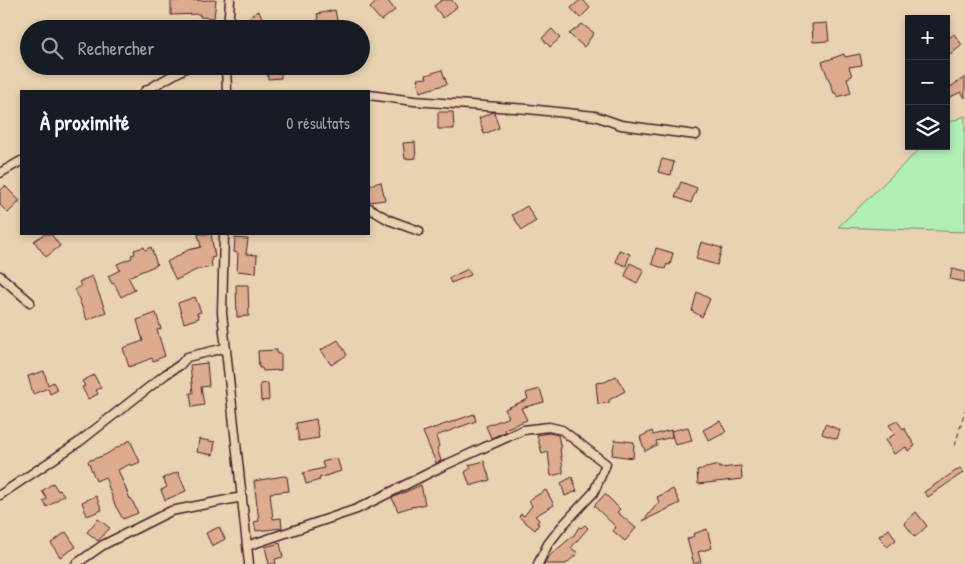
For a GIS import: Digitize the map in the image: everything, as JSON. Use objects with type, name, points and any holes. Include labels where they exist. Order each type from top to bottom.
[{"type":"street","points":[[229,20],[230,0]]},
{"type":"street","points":[[147,90],[173,75]]},
{"type":"street","points":[[226,75],[227,90]]},
{"type":"street","points":[[370,95],[414,101],[595,116],[621,125],[696,135]]},
{"type":"street","points":[[0,173],[20,162]]},
{"type":"street","points":[[370,209],[389,220],[419,231]]},
{"type":"street","points":[[224,235],[222,313],[249,564]]},
{"type":"street","points":[[0,276],[30,302]]},
{"type":"street","points":[[0,495],[79,442],[180,365],[187,357],[226,348]]},
{"type":"street","points":[[247,546],[357,509],[441,467],[523,430],[549,427],[562,430],[606,464],[594,492],[558,531],[548,544],[538,564]]},
{"type":"street","points":[[76,564],[103,545],[171,511],[242,497]]},
{"type":"street","points":[[89,564],[92,554]]},
{"type":"path","points":[[955,446],[965,410]]},
{"type":"green space","points":[[965,116],[965,232],[838,227],[919,150],[950,150],[950,122]]},
{"type":"building","points":[[216,0],[214,18],[200,17],[200,14],[171,15],[171,1]]},
{"type":"building","points":[[379,0],[387,0],[395,10],[381,21],[370,8]]},
{"type":"building","points":[[442,0],[452,0],[457,7],[443,18],[434,6]]},
{"type":"building","points":[[580,0],[583,0],[590,8],[580,18],[571,8]]},
{"type":"building","points":[[335,10],[337,20],[318,20],[317,14]]},
{"type":"building","points":[[258,11],[264,20],[247,20]]},
{"type":"building","points":[[827,23],[829,41],[813,42],[812,24]]},
{"type":"building","points":[[582,24],[594,33],[584,47],[569,34]]},
{"type":"building","points":[[552,29],[560,38],[550,47],[542,38]]},
{"type":"building","points":[[954,34],[962,45],[950,55],[950,37]]},
{"type":"building","points":[[844,54],[845,57],[860,54],[862,65],[849,67],[852,76],[847,78],[851,93],[837,97],[822,62]]},
{"type":"building","points":[[442,70],[447,84],[420,92],[417,79],[427,78],[426,75]]},
{"type":"building","points":[[268,75],[281,75],[281,78],[268,79]]},
{"type":"building","points":[[965,77],[965,98],[961,92],[950,97],[950,87]]},
{"type":"building","points":[[438,112],[453,112],[454,129],[438,129]]},
{"type":"building","points":[[494,112],[499,128],[484,134],[479,118]]},
{"type":"building","points":[[415,142],[416,158],[405,159],[403,143]]},
{"type":"building","points":[[662,159],[674,162],[671,175],[658,172]]},
{"type":"building","points":[[381,182],[385,200],[370,202],[370,185]]},
{"type":"building","points":[[681,182],[697,188],[691,203],[675,197]]},
{"type":"building","points":[[5,186],[20,201],[8,213],[0,205],[0,191]]},
{"type":"building","points":[[527,206],[536,221],[522,230],[512,215]]},
{"type":"building","points":[[43,235],[52,235],[60,246],[46,257],[34,241]]},
{"type":"building","points":[[198,235],[211,235],[215,257],[211,258],[212,267],[196,270],[176,280],[167,262],[188,250],[201,247]]},
{"type":"building","points":[[235,238],[248,239],[246,254],[257,255],[256,273],[237,271],[238,253],[234,252]]},
{"type":"building","points":[[701,242],[722,248],[717,265],[696,259]]},
{"type":"building","points":[[144,247],[145,250],[151,247],[157,265],[128,277],[135,290],[121,297],[108,276],[120,270],[117,264],[132,258],[131,255],[135,254],[134,250]]},
{"type":"building","points":[[656,248],[673,253],[670,265],[667,264],[665,269],[652,264]]},
{"type":"building","points":[[619,250],[630,254],[626,266],[616,262]]},
{"type":"building","points":[[630,263],[644,270],[637,283],[625,276]]},
{"type":"building","points":[[468,269],[471,275],[451,283],[449,278]]},
{"type":"building","points":[[952,269],[965,272],[965,282],[950,279]]},
{"type":"building","points":[[92,276],[106,312],[87,320],[75,289],[81,286],[79,282]]},
{"type":"building","points":[[236,285],[248,285],[249,316],[237,317]]},
{"type":"building","points":[[697,292],[710,299],[702,317],[692,311]]},
{"type":"building","points":[[195,297],[201,312],[197,313],[199,318],[184,323],[178,303]]},
{"type":"building","points":[[156,313],[161,329],[157,330],[165,356],[153,361],[152,358],[129,367],[123,348],[143,341],[137,320]]},
{"type":"building","points":[[338,340],[347,355],[331,365],[321,350]]},
{"type":"building","points":[[277,350],[277,354],[281,354],[281,370],[263,371],[262,368],[259,368],[258,351]]},
{"type":"building","points":[[207,363],[209,386],[201,387],[204,405],[192,407],[190,393],[193,393],[190,365]]},
{"type":"building","points":[[44,371],[48,385],[53,382],[58,390],[50,394],[48,388],[33,394],[28,376]]},
{"type":"building","points":[[94,375],[101,388],[96,390],[98,394],[88,399],[82,387],[85,386],[82,381]]},
{"type":"building","points":[[616,376],[625,391],[609,400],[609,403],[598,404],[596,383],[605,382]]},
{"type":"building","points":[[268,383],[269,400],[261,401],[260,384]]},
{"type":"building","points":[[540,389],[544,402],[521,408],[527,420],[504,429],[505,432],[491,438],[486,426],[509,417],[505,409],[528,399],[526,393]]},
{"type":"building","points":[[474,414],[476,421],[436,436],[441,461],[436,463],[423,432]]},
{"type":"building","points":[[316,419],[319,438],[299,441],[296,423]]},
{"type":"building","points":[[720,421],[726,432],[709,441],[703,430]]},
{"type":"building","points":[[897,421],[904,428],[915,446],[908,451],[906,447],[894,454],[885,440],[895,434],[889,425]]},
{"type":"building","points":[[825,424],[840,430],[837,439],[822,434]]},
{"type":"building","points":[[688,427],[692,441],[675,445],[671,431]]},
{"type":"building","points":[[671,430],[672,437],[656,441],[657,445],[645,451],[640,437],[652,431],[653,435]]},
{"type":"building","points":[[549,433],[558,435],[563,470],[563,473],[551,476],[548,452],[542,454],[537,435]]},
{"type":"building","points":[[199,439],[215,442],[213,455],[197,452]]},
{"type":"building","points":[[130,440],[140,462],[131,466],[130,464],[118,470],[138,513],[123,519],[115,505],[105,477],[96,481],[88,461],[105,455]]},
{"type":"building","points":[[615,440],[634,442],[633,458],[612,455]]},
{"type":"building","points":[[337,458],[341,471],[306,484],[303,473],[324,468],[322,462]]},
{"type":"building","points":[[484,461],[490,480],[470,486],[465,472],[471,468],[469,465]]},
{"type":"building","points":[[719,465],[719,468],[741,466],[742,479],[698,484],[697,470]]},
{"type":"building","points":[[960,468],[964,472],[928,497],[924,492]]},
{"type":"building","points":[[178,472],[186,491],[165,500],[161,490],[167,487],[163,478]]},
{"type":"building","points":[[287,477],[289,491],[270,493],[273,519],[281,518],[282,528],[256,531],[254,522],[259,521],[254,481]]},
{"type":"building","points":[[572,477],[577,491],[565,496],[561,483]]},
{"type":"building","points":[[53,483],[58,491],[60,490],[64,495],[47,507],[43,501],[47,499],[42,491]]},
{"type":"building","points":[[421,485],[425,504],[398,511],[392,498]]},
{"type":"building","points":[[673,489],[680,503],[643,521],[659,502],[657,497]]},
{"type":"building","points":[[546,490],[554,505],[535,516],[539,520],[537,523],[539,524],[535,530],[519,517],[521,514],[524,516],[532,506],[529,500]]},
{"type":"building","points":[[605,494],[620,509],[617,512],[636,528],[625,541],[613,531],[616,527],[594,506]]},
{"type":"building","points":[[96,496],[102,510],[87,516],[82,502]]},
{"type":"building","points":[[916,512],[927,526],[915,537],[904,523]]},
{"type":"building","points":[[98,519],[110,528],[98,541],[87,532]]},
{"type":"building","points":[[585,525],[588,528],[571,548],[578,553],[566,564],[544,564],[548,557],[574,535],[579,527],[581,528]]},
{"type":"building","points":[[219,527],[225,539],[212,546],[206,533]]},
{"type":"building","points":[[707,529],[712,548],[698,552],[701,562],[694,564],[687,539],[694,536],[693,534]]},
{"type":"building","points":[[889,529],[896,540],[887,547],[879,536]]},
{"type":"building","points":[[66,532],[76,547],[60,557],[51,543]]},
{"type":"building","points":[[280,543],[283,557],[275,559],[276,564],[269,564],[265,547]]}]
